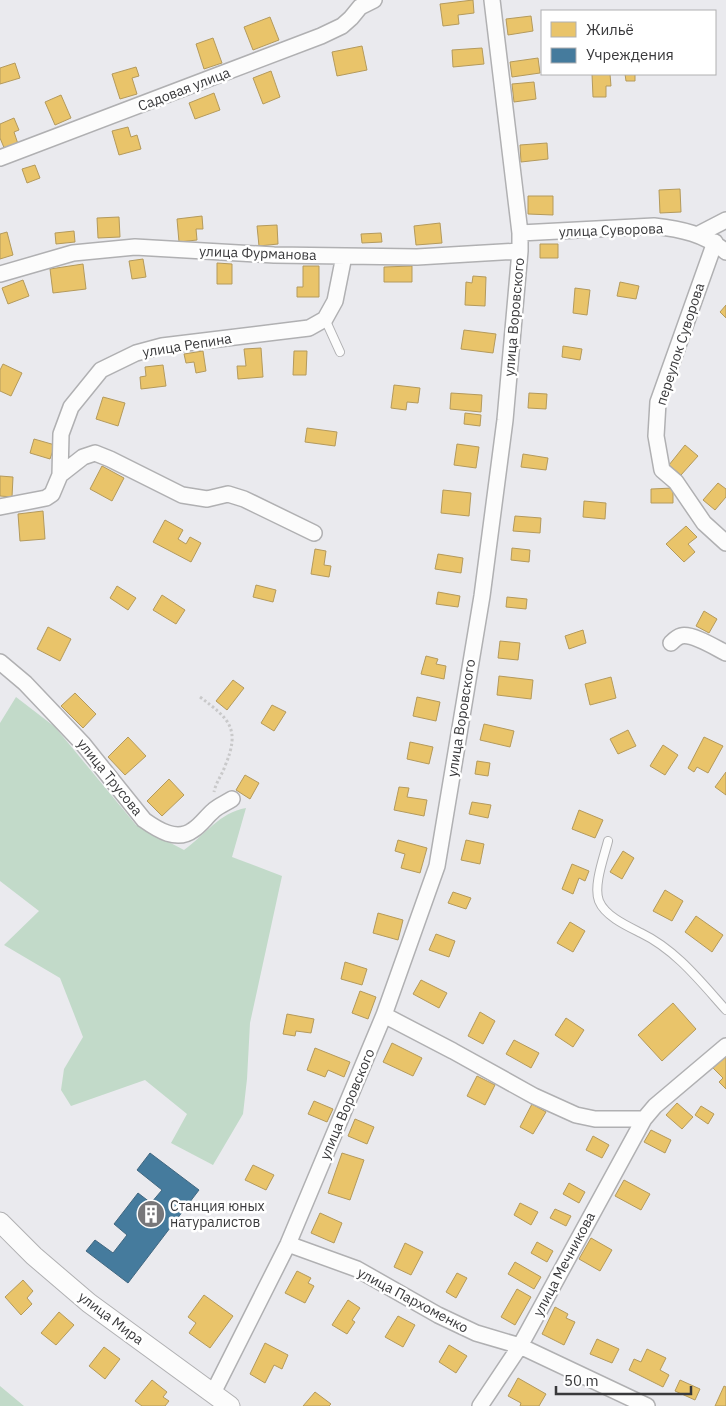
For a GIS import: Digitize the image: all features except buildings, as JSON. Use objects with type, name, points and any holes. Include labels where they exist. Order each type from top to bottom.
[{"type":"street","name":"Садовая улица","points":[[0,158],[321,36],[342,26],[352,18],[361,4],[374,0]]},
{"type":"street","name":"улица Воровского","points":[[213,1394],[288,1244],[384,1015],[437,866],[480,606],[498,478],[520,252],[520,234],[492,0]]},
{"type":"street","points":[[697,235],[726,220]]},
{"type":"street","name":"улица Суворова","points":[[520,234],[654,226],[676,229],[697,235],[720,247]]},
{"type":"street","name":"улица Фурманова","points":[[0,274],[73,253],[134,247],[265,255],[417,257],[520,252]]},
{"type":"street","name":"переулок Суворова","points":[[720,247],[658,402],[656,436],[662,470],[676,482],[704,523],[726,543]]},
{"type":"street","points":[[325,320],[335,301],[344,256]]},
{"type":"street","name":"улица Репина","points":[[0,507],[46,498],[52,494],[60,475],[61,434],[70,407],[101,370],[136,353],[162,346],[309,328],[325,320]]},
{"type":"street","name":"улица Репина","points":[[60,475],[83,458],[95,453],[110,458],[182,495],[206,499],[228,494],[244,499],[314,533]]},
{"type":"street","points":[[671,643],[678,637],[692,637],[726,653]]},
{"type":"street","name":"улица Трусова","points":[[0,662],[10,668],[83,744],[144,820],[156,828],[169,834],[182,836],[194,830],[213,810],[232,799]]},
{"type":"street","points":[[384,1015],[534,1096],[576,1115],[595,1120],[644,1119]]},
{"type":"street","name":"улица Мечникова","points":[[480,1406],[520,1346],[644,1119],[655,1106],[726,1046]]},
{"type":"street","name":"улица Мира","points":[[0,1222],[34,1256],[89,1302],[230,1406]]},
{"type":"street","name":"улица Пархоменко","points":[[288,1244],[357,1269],[438,1315],[476,1333],[520,1346],[647,1406]]},
{"type":"lane","points":[[325,320],[340,352]]},
{"type":"lane","points":[[608,840],[598,881],[597,894],[600,903],[615,918],[630,929],[672,952],[726,1010]]},
{"type":"path","points":[[200,697],[221,712],[231,728],[232,736],[225,766],[216,784],[213,810]]},
{"type":"green space","points":[[16,697],[55,727],[136,825],[184,850],[220,819],[237,810],[246,808],[232,857],[282,876],[250,1023],[243,1114],[213,1165],[171,1143],[187,1114],[145,1080],[71,1106],[61,1090],[64,1069],[83,1037],[60,978],[4,945],[39,911],[0,881],[0,723]]},
{"type":"green space","points":[[0,1386],[24,1406],[0,1406]]},
{"type":"place","name":"Станция юных натуралистов","points":[[151,1214]]}]
